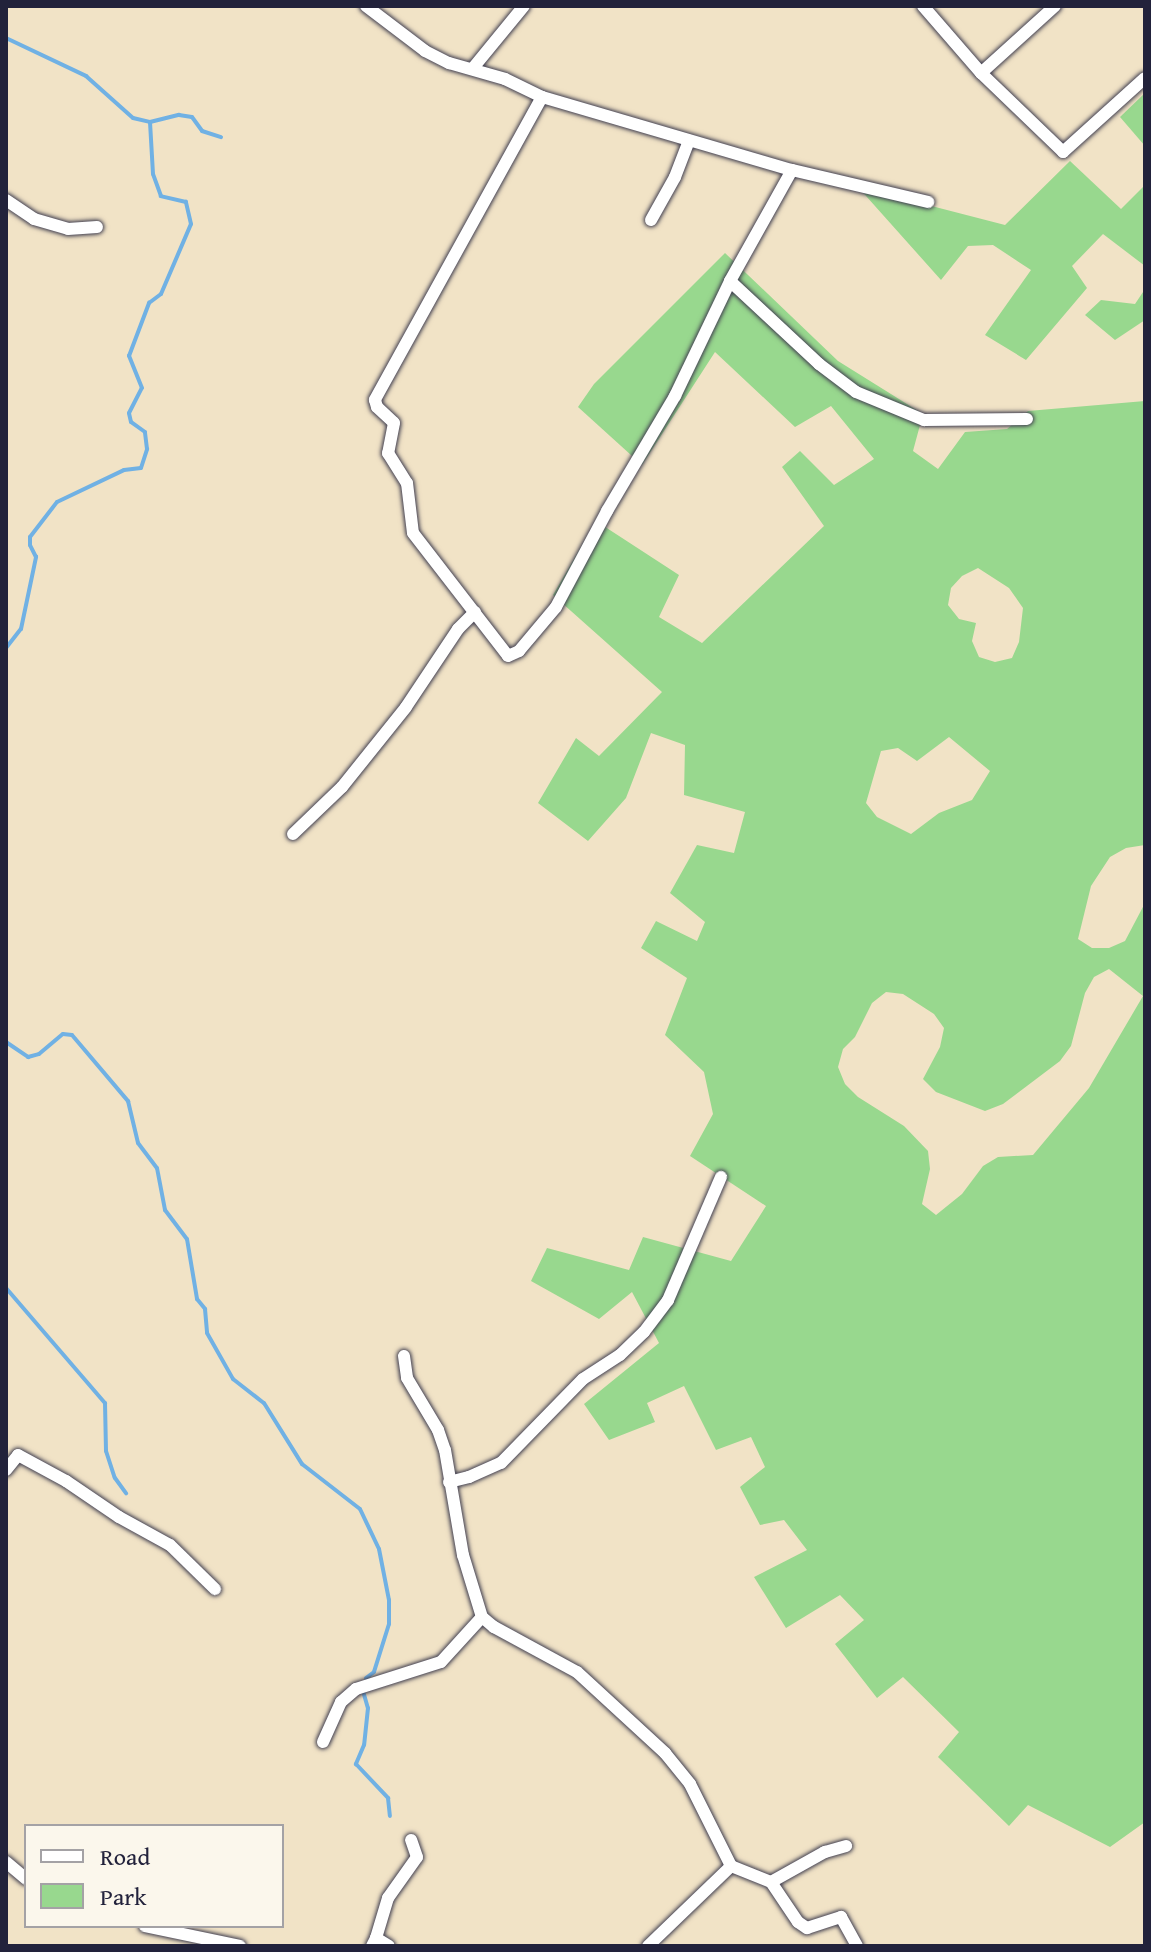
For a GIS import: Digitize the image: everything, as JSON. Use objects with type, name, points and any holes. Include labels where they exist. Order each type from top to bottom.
[{"type":"street","points":[[366,6],[425,51],[542,97],[792,170],[928,202]]},
{"type":"street","points":[[473,68],[524,6]]},
{"type":"street","points":[[923,6],[981,73],[1063,152],[1145,78]]},
{"type":"street","points":[[981,73],[1055,6]]},
{"type":"street","points":[[542,97],[375,400],[377,407],[394,423],[388,453],[407,483],[413,533],[508,656],[519,651],[556,607],[607,511],[675,396],[730,281],[780,198],[792,170]]},
{"type":"street","points":[[651,220],[675,177],[689,141]]},
{"type":"street","points":[[6,200],[34,219],[68,229],[97,227]]},
{"type":"street","points":[[730,281],[819,364],[856,392],[924,420],[1027,419]]},
{"type":"street","points":[[293,834],[342,787],[406,707],[458,629],[475,612]]},
{"type":"street","points":[[449,1482],[501,1463],[583,1379],[620,1355],[644,1332],[668,1300],[721,1177]]},
{"type":"street","points":[[404,1356],[412,1390],[438,1430],[463,1555],[482,1617],[494,1627],[577,1672],[665,1753],[690,1784],[731,1866],[771,1882],[798,1922],[807,1928],[841,1917],[857,1946]]},
{"type":"street","points":[[6,1470],[18,1455],[66,1481],[119,1517],[170,1545],[215,1589]]},
{"type":"street","points":[[323,1742],[341,1702],[356,1689],[441,1662],[482,1617]]},
{"type":"street","points":[[389,1946],[374,1942],[388,1898],[416,1860],[411,1840]]},
{"type":"street","points":[[771,1882],[825,1852],[846,1846]]},
{"type":"street","points":[[6,1862],[24,1877]]},
{"type":"street","points":[[648,1946],[731,1866]]},
{"type":"street","points":[[153,1928],[240,1946]]},
{"type":"street","points":[[162,1946],[169,1932]]},
{"type":"green space","points":[[1145,93],[1145,146],[1120,117]]},
{"type":"green space","points":[[1070,161],[1121,209],[1145,185],[1145,266],[1103,234],[1072,266],[1087,288],[1026,360],[985,335],[1031,270],[993,245],[968,246],[941,280],[858,187],[1005,225]]},
{"type":"green space","points":[[725,253],[838,361],[923,414],[913,451],[938,469],[965,432],[1007,429],[1028,411],[1145,401],[1145,845],[1126,848],[1110,857],[1091,886],[1078,939],[1092,948],[1109,948],[1125,941],[1145,903],[1145,1822],[1110,1847],[1028,1805],[1009,1826],[938,1757],[959,1732],[903,1677],[877,1698],[835,1644],[864,1620],[840,1595],[786,1628],[754,1577],[807,1550],[784,1520],[760,1525],[740,1487],[765,1467],[751,1437],[716,1450],[684,1386],[647,1403],[655,1422],[609,1440],[584,1404],[659,1343],[632,1292],[599,1319],[531,1281],[547,1248],[629,1270],[643,1237],[731,1261],[766,1206],[690,1156],[713,1114],[704,1072],[665,1035],[687,978],[641,948],[656,921],[697,941],[705,922],[670,893],[697,845],[734,853],[745,812],[684,795],[685,745],[651,733],[626,798],[588,841],[538,803],[576,738],[599,756],[662,692],[553,595],[596,521],[679,575],[659,617],[702,643],[824,526],[782,467],[800,451],[834,485],[874,459],[831,406],[795,427],[715,352],[642,465],[578,407],[594,384]],"holes":[[[978,568],[1009,588],[1023,608],[1019,642],[1012,658],[995,662],[979,657],[972,641],[976,623],[959,619],[948,605],[951,588],[962,576]],[[949,737],[990,771],[972,800],[939,813],[911,834],[877,817],[866,803],[881,751],[898,748],[917,761]],[[1109,969],[1143,996],[1089,1088],[1033,1155],[998,1157],[983,1166],[962,1194],[936,1215],[922,1204],[930,1169],[928,1151],[904,1126],[858,1097],[845,1084],[838,1067],[843,1049],[855,1037],[872,1003],[886,992],[903,994],[934,1014],[944,1028],[940,1047],[923,1079],[936,1092],[985,1111],[1003,1104],[1060,1061],[1071,1046],[1085,993],[1094,977]]]},
{"type":"green space","points":[[1145,289],[1145,320],[1115,340],[1085,315],[1101,300],[1135,304]]},
{"type":"waterway","points":[[6,38],[86,76],[133,118],[150,122],[179,115],[192,117],[202,131],[221,137]]},
{"type":"waterway","points":[[6,648],[21,629],[36,557],[30,537],[57,502],[124,470],[141,468],[147,449],[145,432],[131,422],[129,413],[142,388],[129,356],[149,303],[161,294],[191,224],[186,202],[161,196],[153,174],[150,122]]},
{"type":"waterway","points":[[6,1042],[28,1057],[39,1054],[63,1034],[72,1035],[128,1101],[138,1143],[157,1168],[165,1210],[187,1239],[197,1299],[205,1309],[207,1333],[233,1379],[264,1403],[302,1464],[360,1509],[379,1549],[389,1600],[389,1624],[374,1672],[366,1678]]},
{"type":"waterway","points":[[6,1288],[105,1403],[106,1451],[115,1478],[126,1493]]},
{"type":"waterway","points":[[363,1691],[368,1708],[364,1745],[356,1764],[388,1798],[390,1816]]}]
